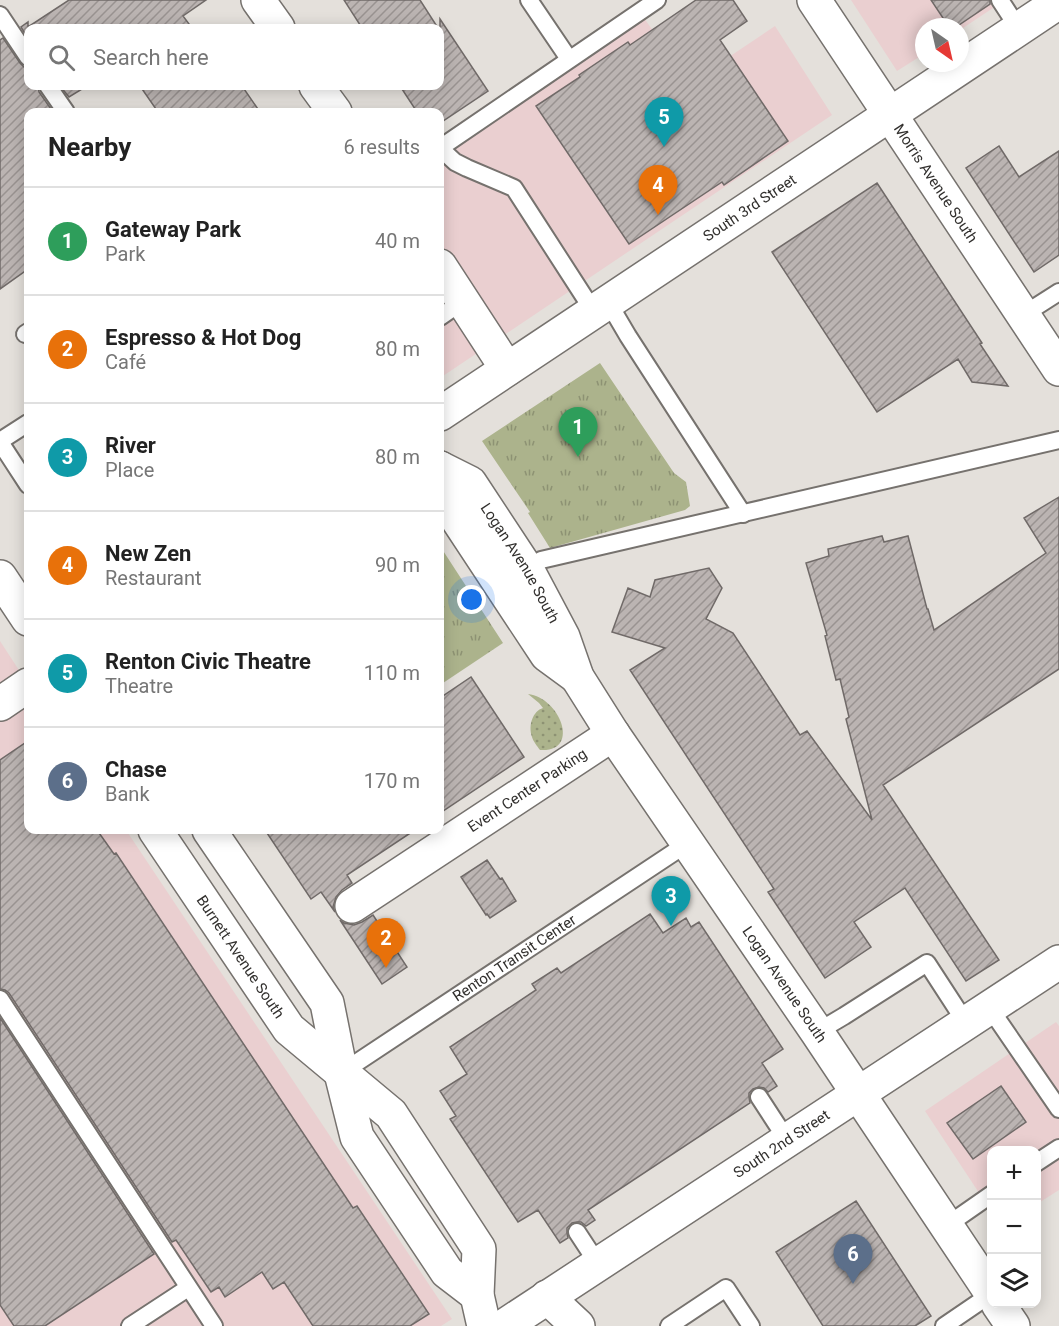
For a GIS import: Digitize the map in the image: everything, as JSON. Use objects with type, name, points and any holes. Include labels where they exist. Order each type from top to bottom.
[{"type":"street","points":[[258,0],[275,24]]},
{"type":"street","name":"Morris Avenue South","points":[[814,0],[1059,369]]},
{"type":"street","name":"South 3rd Street","points":[[444,411],[1059,2]]},
{"type":"street","points":[[319,90],[332,108]]},
{"type":"street","points":[[444,282],[451,309],[507,369]]},
{"type":"street","name":"Logan Avenue South","points":[[444,470],[470,483],[528,571],[563,637],[577,677],[613,734],[817,1032],[987,1288]]},
{"type":"street","name":"Logan Avenue South","points":[[444,499],[547,655],[577,677]]},
{"type":"street","points":[[0,577],[24,613]]},
{"type":"street","points":[[0,704],[24,688]]},
{"type":"street","name":"Event Center Parking","points":[[352,906],[613,734]]},
{"type":"street","name":"Burnett Avenue South","points":[[158,834],[289,1029],[391,1114],[479,1249],[481,1311]]},
{"type":"street","points":[[211,834],[327,1003],[341,1072]]},
{"type":"street","name":"South 2nd Street","points":[[504,1326],[1059,962]]},
{"type":"street","points":[[547,1297],[578,1326]]},
{"type":"street","points":[[1001,1308],[1013,1326]]},
{"type":"lane","points":[[529,0],[569,59]]},
{"type":"lane","points":[[444,145],[657,0]]},
{"type":"lane","points":[[999,0],[1019,29]]},
{"type":"lane","points":[[0,15],[24,51]]},
{"type":"lane","points":[[51,90],[63,108]]},
{"type":"lane","points":[[444,152],[455,162],[514,188],[601,307],[628,336],[743,514]]},
{"type":"lane","points":[[1023,315],[1059,292]]},
{"type":"lane","points":[[24,426],[0,442],[24,479]]},
{"type":"lane","points":[[528,571],[541,560],[1059,440]]},
{"type":"lane","name":"Renton Transit Center","points":[[341,1072],[688,843]]},
{"type":"lane","points":[[817,1032],[927,963],[977,1015],[1059,1109]]},
{"type":"lane","points":[[0,999],[214,1326]]},
{"type":"lane","points":[[759,1097],[787,1140]]},
{"type":"lane","points":[[1041,1160],[1059,1148]]},
{"type":"lane","points":[[946,1226],[987,1197]]},
{"type":"lane","points":[[577,1232],[598,1264]]},
{"type":"lane","points":[[130,1326],[188,1288]]},
{"type":"lane","points":[[669,1326],[726,1288],[752,1326]]},
{"type":"lane","points":[[944,1326],[987,1297]]},
{"type":"shaded area","points":[[851,0],[1005,0],[969,24],[969,18],[915,18],[915,60],[897,71]]},
{"type":"shaded area","points":[[644,18],[690,83],[775,26],[832,115],[444,375],[444,152]]},
{"type":"shaded area","points":[[0,641],[24,678],[24,834],[129,834],[452,1319],[441,1326],[0,1326]]},
{"type":"shaded area","points":[[1056,1022],[1059,1026],[1059,1190],[1041,1201],[1041,1146],[987,1146],[987,1205],[925,1111]]},
{"type":"green space","points":[[600,363],[674,473],[686,482],[690,506],[685,510],[550,548],[528,513],[530,512],[482,441]]},
{"type":"green space","points":[[444,552],[503,643],[444,682]]},
{"type":"green space","points":[[528,694],[550,705],[562,725],[563,735],[560,743],[553,749],[540,750],[533,739],[532,719],[536,712],[543,708]]},
{"type":"building","points":[[69,0],[206,0],[183,16],[189,24],[33,24]]},
{"type":"building","points":[[344,0],[420,0],[435,24],[359,24]]},
{"type":"building","points":[[696,0],[733,0],[747,21],[720,40],[788,141],[724,185],[722,182],[629,244],[536,106],[628,42],[630,45]]},
{"type":"building","points":[[931,0],[990,0],[990,4],[969,18],[943,18]]},
{"type":"building","points":[[444,25],[488,91],[444,120],[444,108],[414,108],[403,90],[444,90]]},
{"type":"building","points":[[3,38],[24,67],[24,90],[39,90],[50,108],[24,108],[24,272],[0,289],[0,40]]},
{"type":"building","points":[[63,90],[80,90],[69,97]]},
{"type":"building","points":[[143,90],[245,90],[257,108],[155,108]]},
{"type":"building","points":[[999,146],[1019,177],[1059,151],[1059,255],[1034,272],[966,168]]},
{"type":"building","points":[[877,183],[1008,386],[972,382],[958,359],[877,412],[772,252]]},
{"type":"building","points":[[1059,497],[1059,669],[883,785],[999,960],[966,981],[905,888],[854,922],[871,947],[825,978],[768,892],[774,889],[630,670],[665,648],[612,632],[628,588],[650,597],[655,580],[709,568],[722,588],[706,619],[733,633],[800,735],[807,731],[872,820],[846,719],[849,717],[840,679],[836,680],[825,636],[827,635],[806,563],[829,556],[828,549],[882,536],[884,542],[908,536],[934,630],[1046,553],[1024,518]]},
{"type":"building","points":[[471,677],[524,757],[444,810],[444,695]]},
{"type":"building","points":[[24,744],[24,834],[100,834],[114,854],[116,853],[353,1208],[357,1206],[429,1314],[410,1326],[313,1326],[284,1282],[273,1289],[262,1272],[225,1297],[219,1287],[211,1292],[176,1240],[172,1242],[9,993],[0,989],[0,760]]},
{"type":"building","points":[[268,834],[409,834],[347,875],[352,883],[336,897],[333,907],[335,912],[321,892],[311,899]]},
{"type":"building","points":[[487,860],[500,879],[502,878],[516,901],[490,918],[461,877]]},
{"type":"building","points":[[650,914],[663,933],[686,918],[691,927],[699,922],[783,1049],[762,1063],[777,1086],[768,1092],[759,1087],[753,1089],[749,1093],[750,1103],[588,1210],[595,1220],[586,1226],[581,1222],[572,1223],[567,1228],[568,1238],[560,1243],[538,1210],[518,1222],[450,1119],[456,1116],[440,1091],[467,1074],[450,1047],[536,990],[532,984],[557,968],[561,973]]},
{"type":"building","points":[[373,915],[407,967],[382,984],[340,920],[354,925]]},
{"type":"building","points":[[0,1018],[154,1254],[45,1326],[14,1326],[0,1305]]},
{"type":"building","points":[[1001,1086],[1026,1122],[992,1146],[987,1146],[987,1149],[973,1159],[947,1123]]},
{"type":"building","points":[[856,1201],[931,1316],[915,1326],[823,1326],[776,1252]]},
{"type":"place","name":"Renton Civic Theatre","points":[[664,147]]},
{"type":"place","name":"New Zen","points":[[658,215]]},
{"type":"place","name":"Gateway Park","points":[[578,457]]},
{"type":"place","name":"River","points":[[671,926]]},
{"type":"place","name":"Espresso & Hot Dog","points":[[386,968]]},
{"type":"place","name":"Chase","points":[[853,1284]]}]
